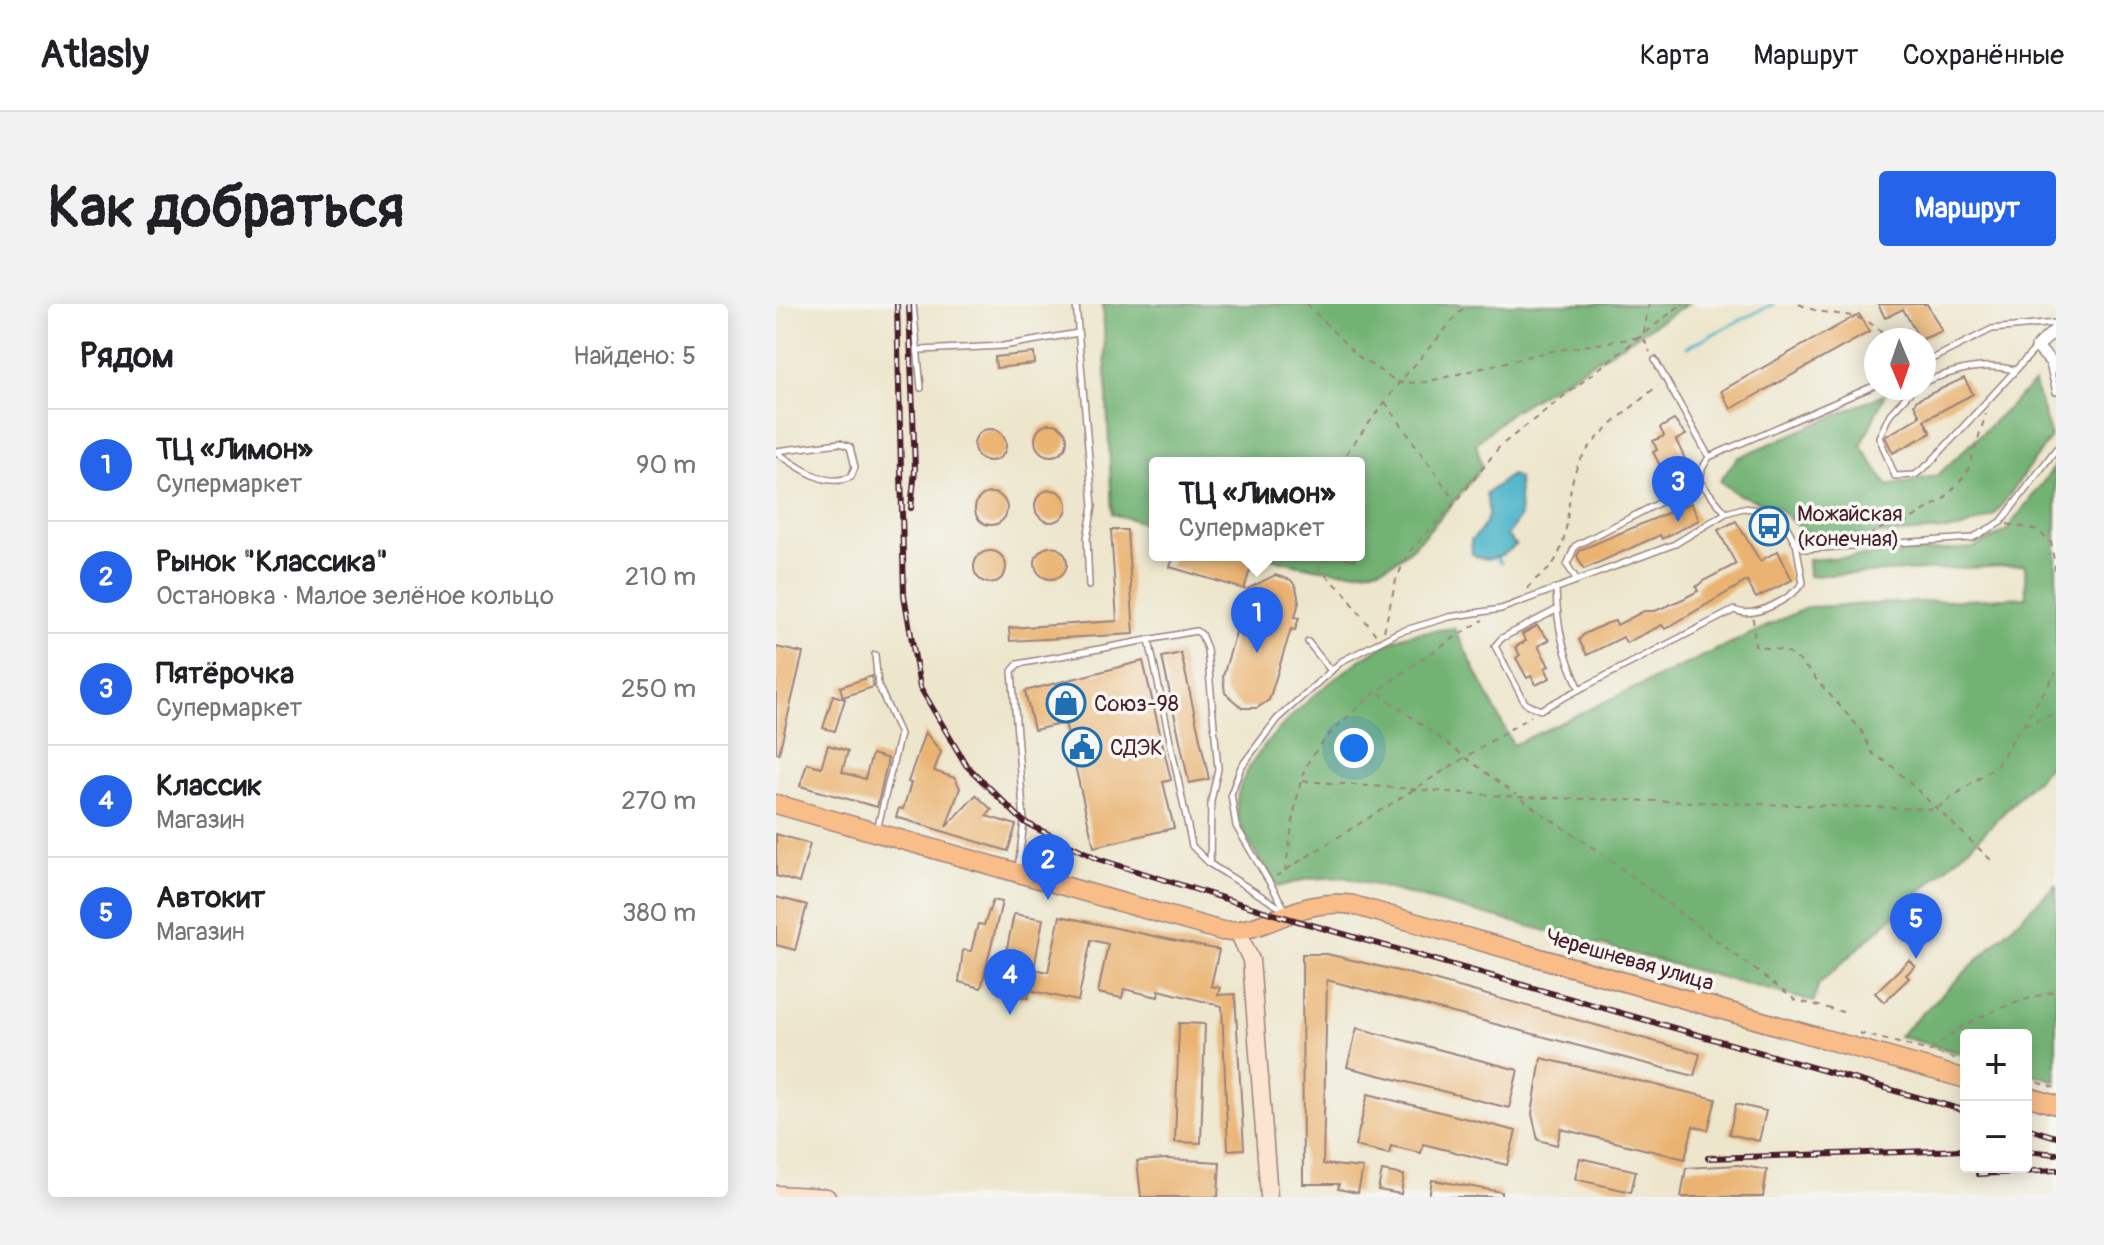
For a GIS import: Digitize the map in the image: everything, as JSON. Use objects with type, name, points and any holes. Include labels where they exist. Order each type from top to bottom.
[{"type":"main road","points":[[776,804],[875,835],[1222,931],[1238,932]]},
{"type":"main road","name":"Черешневая улица","points":[[1238,932],[1284,914],[1329,902],[1353,905],[1960,1077]]},
{"type":"main road","points":[[2032,1098],[2056,1105]]},
{"type":"street","points":[[2052,363],[2037,347],[2056,329]]},
{"type":"street","points":[[1238,932],[1251,960],[1269,1197]]},
{"type":"street","points":[[787,1195],[827,1197]]},
{"type":"lane","points":[[913,304],[920,350],[921,388]]},
{"type":"lane","points":[[1076,304],[1084,367],[1093,506],[1087,538],[1089,586]]},
{"type":"lane","points":[[1936,357],[1992,329],[2056,323]]},
{"type":"lane","points":[[920,350],[1003,346],[1078,333]]},
{"type":"lane","points":[[1903,400],[1890,414],[1879,437],[1895,476],[1915,475],[1929,464],[2037,347]]},
{"type":"lane","points":[[1655,360],[1709,457]]},
{"type":"lane","points":[[2052,363],[2056,392]]},
{"type":"lane","points":[[1936,377],[1963,367],[1995,365],[2016,370]]},
{"type":"lane","points":[[1726,513],[1700,482],[1702,469],[1709,457],[1864,390]]},
{"type":"lane","points":[[840,443],[850,447],[855,467],[851,477],[840,482],[825,481],[776,452],[840,443]]},
{"type":"lane","points":[[1795,542],[1806,549],[1972,538],[2001,522],[2056,449]]},
{"type":"lane","points":[[1577,580],[1567,565],[1575,546],[1700,482]]},
{"type":"lane","points":[[1284,914],[1236,826],[1231,794],[1241,767],[1277,719],[1342,661],[1382,641],[1449,617],[1501,609],[1675,544],[1726,513],[1743,508],[1771,511],[1783,520],[1795,542],[1803,583],[1794,593],[1754,612],[1734,610],[1540,710],[1525,703],[1495,646],[1502,638],[1556,610]]},
{"type":"lane","points":[[1556,588],[1556,610],[1564,655],[1580,689]]},
{"type":"lane","points":[[1017,874],[1024,822],[1012,671],[1018,664],[1196,631],[1201,634],[1207,649],[1218,769],[1211,801],[1210,864]]},
{"type":"lane","points":[[1149,640],[1192,846],[1210,864],[1284,914]]},
{"type":"lane","points":[[1308,642],[1331,671]]},
{"type":"lane","points":[[875,655],[878,685],[900,734],[875,835]]},
{"type":"path","points":[[1307,304],[1356,355],[1399,383],[1426,382],[1546,352],[1643,337]]},
{"type":"path","points":[[1344,457],[1399,383],[1467,304]]},
{"type":"path","points":[[1649,304],[1643,337],[1655,360]]},
{"type":"path","points":[[1382,641],[1396,580],[1408,553],[1456,502],[1500,446],[1588,373],[1643,337],[1682,304]]},
{"type":"path","points":[[1799,304],[1813,311],[1847,308],[1878,323],[1881,328]]},
{"type":"path","points":[[1523,600],[1532,579],[1552,566],[1569,528],[1579,463],[1595,443],[1665,378]]},
{"type":"path","points":[[1854,546],[1887,525],[1904,523],[1945,498],[1967,473],[1994,394]]},
{"type":"path","points":[[1385,402],[1456,502]]},
{"type":"path","points":[[2001,522],[2037,530],[2051,542],[2056,575]]},
{"type":"path","points":[[1316,561],[1320,570],[1344,592],[1382,641]]},
{"type":"path","points":[[1285,871],[1306,765],[1329,733],[1434,650],[1501,609]]},
{"type":"path","points":[[1754,612],[1752,639],[1755,646],[1785,651],[1800,661],[1861,730],[1873,754],[1892,766],[1991,860]]},
{"type":"path","points":[[1303,781],[1518,797],[1936,809],[1997,765],[2056,673]]},
{"type":"path","points":[[1379,693],[1465,760],[1605,856],[1795,1000],[1843,1012]]},
{"type":"path","points":[[1268,881],[1465,760],[1540,710]]},
{"type":"path","points":[[2023,726],[2056,713]]},
{"type":"path","points":[[1931,1051],[1952,1031],[1999,1008],[2056,991]]},
{"type":"path","points":[[1850,1030],[1960,1060]]},
{"type":"path","points":[[2032,1081],[2056,1088]]},
{"type":"green space","points":[[1103,304],[1688,304],[1510,413],[1476,443],[1482,467],[1424,535],[1388,565],[1341,571],[1282,561],[1365,561],[1365,457],[1149,457],[1149,524],[1112,514]]},
{"type":"green space","points":[[2034,383],[2051,437],[1994,516],[1959,529],[1811,539],[1778,508],[1737,494],[1720,481],[1737,458],[1871,400],[1882,400],[1861,446],[1888,486],[1938,475]]},
{"type":"green space","points":[[2056,465],[2056,759],[1975,842],[1818,985],[1814,1002],[1344,877],[1307,879],[1277,887],[1243,831],[1237,811],[1240,788],[1252,763],[1272,736],[1325,686],[1399,638],[1454,628],[1513,745],[1808,607],[2026,597],[2025,565],[1809,576],[1808,560],[1973,548],[2006,531]]},
{"type":"green space","points":[[2056,884],[2056,1081],[2032,1074],[2032,1029],[1960,1029],[1960,1053],[1899,1036]]},
{"type":"water","points":[[1511,475],[1518,478],[1520,516],[1507,536],[1516,545],[1495,558],[1478,557],[1472,554],[1471,540],[1487,520],[1486,494]]},
{"type":"building","points":[[1878,304],[1927,304],[1942,331],[1936,333],[1936,328],[1913,328],[1903,309],[1885,318]]},
{"type":"building","points":[[1859,314],[1867,328],[1864,328],[1864,335],[1731,409],[1721,391]]},
{"type":"building","points":[[1034,353],[1035,364],[996,368],[995,357]]},
{"type":"building","points":[[1964,378],[1973,394],[1924,420],[1931,433],[1893,453],[1885,437],[1920,416],[1914,404],[1917,400],[1936,400],[1936,391]]},
{"type":"building","points":[[1674,420],[1686,435],[1676,440],[1686,461],[1682,463],[1687,473],[1673,480],[1668,471],[1664,473],[1653,452],[1657,450],[1653,441],[1664,436],[1660,428]]},
{"type":"building","points":[[1051,424],[1062,429],[1067,440],[1062,451],[1051,456],[1040,451],[1035,440],[1040,429]]},
{"type":"building","points":[[990,429],[1001,434],[1006,445],[1001,456],[990,461],[979,456],[974,445],[979,434]]},
{"type":"building","points":[[1051,490],[1062,495],[1067,506],[1062,517],[1051,522],[1040,517],[1035,506],[1040,495]]},
{"type":"building","points":[[991,493],[1002,498],[1007,509],[1002,520],[991,525],[980,520],[975,509],[980,498]]},
{"type":"building","points":[[1691,503],[1699,520],[1662,539],[1660,535],[1584,569],[1577,556],[1580,550]]},
{"type":"building","points":[[1736,521],[1760,561],[1778,551],[1792,580],[1756,598],[1747,581],[1665,629],[1662,625],[1626,643],[1623,637],[1587,655],[1579,640],[1584,634],[1615,621],[1617,625],[1644,611],[1655,611],[1683,599],[1698,591],[1696,587],[1703,581],[1736,564],[1718,530]]},
{"type":"building","points":[[1111,530],[1127,530],[1134,634],[1010,641],[1009,628],[1117,621]]},
{"type":"building","points":[[1051,547],[1062,552],[1067,563],[1062,574],[1051,579],[1040,574],[1035,563],[1040,552]]},
{"type":"building","points":[[990,551],[1001,556],[1006,567],[1001,578],[990,583],[979,578],[974,567],[979,556]]},
{"type":"building","points":[[1172,561],[1253,561],[1244,589],[1170,567]]},
{"type":"building","points":[[1275,575],[1291,580],[1296,587],[1299,602],[1295,617],[1299,618],[1295,630],[1291,629],[1269,700],[1257,708],[1242,708],[1225,693],[1223,676],[1242,612],[1246,614],[1253,591],[1247,589]]},
{"type":"building","points":[[1537,626],[1549,640],[1538,646],[1549,666],[1545,668],[1550,678],[1536,685],[1531,676],[1527,678],[1516,658],[1520,655],[1515,647],[1526,641],[1522,634]]},
{"type":"building","points":[[776,647],[803,653],[779,753],[776,753]]},
{"type":"building","points":[[1181,653],[1209,779],[1189,783],[1162,657]]},
{"type":"building","points":[[1143,661],[1171,780],[1163,782],[1174,828],[1094,847],[1065,723],[1034,730],[1025,691]]},
{"type":"building","points":[[872,676],[873,687],[843,697],[840,687]]},
{"type":"building","points":[[833,695],[845,699],[835,731],[823,728]]},
{"type":"building","points":[[925,732],[941,752],[934,771],[955,778],[960,788],[946,827],[976,795],[992,810],[986,816],[1016,825],[1008,851],[896,817],[899,808],[903,809],[911,783],[908,782]]},
{"type":"building","points":[[828,745],[848,751],[842,772],[865,779],[872,754],[888,759],[877,807],[800,786],[807,763],[821,767]]},
{"type":"building","points":[[776,834],[810,844],[799,883],[776,876]]},
{"type":"building","points":[[776,897],[807,905],[795,950],[776,945]]},
{"type":"building","points":[[993,900],[1002,902],[981,988],[959,982],[963,950],[971,951],[978,924],[984,925]]},
{"type":"building","points":[[1014,914],[1043,919],[1034,969],[1048,972],[1060,916],[1219,950],[1211,986],[1220,988],[1218,995],[1235,994],[1244,1149],[1228,1150],[1222,1006],[1159,990],[1158,997],[1124,989],[1122,998],[1098,993],[1108,944],[1091,940],[1078,1001],[1029,990],[1028,998],[998,992]]},
{"type":"building","points":[[1302,954],[1327,954],[1415,975],[1700,1054],[1694,1076],[1327,980],[1323,1164],[1363,1168],[1358,1193],[1338,1189],[1339,1184],[1303,1184]]},
{"type":"building","points":[[1909,960],[1915,966],[1906,975],[1909,978],[1884,1002],[1875,993]]},
{"type":"building","points":[[1179,1023],[1205,1024],[1201,1143],[1175,1142]]},
{"type":"building","points":[[1357,1028],[1518,1070],[1509,1108],[1347,1067]]},
{"type":"building","points":[[1541,1058],[1716,1099],[1708,1130],[1693,1126],[1685,1159],[1561,1129],[1557,1145],[1538,1140],[1532,1114]]},
{"type":"building","points":[[1368,1094],[1516,1131],[1507,1165],[1423,1144],[1421,1153],[1391,1146],[1389,1154],[1355,1146]]},
{"type":"building","points":[[1736,1104],[1766,1111],[1759,1141],[1729,1134]]},
{"type":"building","points":[[1580,1158],[1636,1171],[1631,1192],[1575,1179]]},
{"type":"building","points":[[1137,1161],[1220,1162],[1218,1197],[1141,1197]]},
{"type":"building","points":[[1738,1165],[1767,1170],[1763,1197],[1681,1197],[1686,1168]]},
{"type":"building","points":[[1382,1171],[1404,1175],[1401,1194],[1378,1190]]},
{"type":"building","points":[[1432,1180],[1502,1192],[1502,1197],[1429,1197]]},
{"type":"waterway","points":[[1687,347],[1773,304]]},
{"type":"waterway","points":[[1497,559],[1501,563]]},
{"type":"railway","points":[[897,304],[904,595],[920,687],[966,765],[1024,822],[1098,859],[1280,916],[1960,1109]]},
{"type":"railway","points":[[909,304],[915,470],[911,508]]},
{"type":"railway","points":[[2032,1130],[2056,1137]]},
{"type":"railway","points":[[1708,1158],[1960,1150]]},
{"type":"railway","points":[[2032,1152],[2056,1154]]},
{"type":"railway","points":[[1978,1174],[2056,1170]]},
{"type":"place","name":"Пятёрочка","points":[[1678,522]]},
{"type":"place","name":"Можайская (конечная)","points":[[1769,526]]},
{"type":"place","name":"ТЦ «Лимон»","points":[[1257,653]]},
{"type":"place","name":"Союз-98","points":[[1066,703]]},
{"type":"place","name":"СДЭК","points":[[1082,747]]},
{"type":"place","name":"Рынок \"Классика\"","points":[[1048,900]]},
{"type":"place","name":"Автокит","points":[[1916,959]]},
{"type":"place","name":"Классик","points":[[1010,1015]]}]
